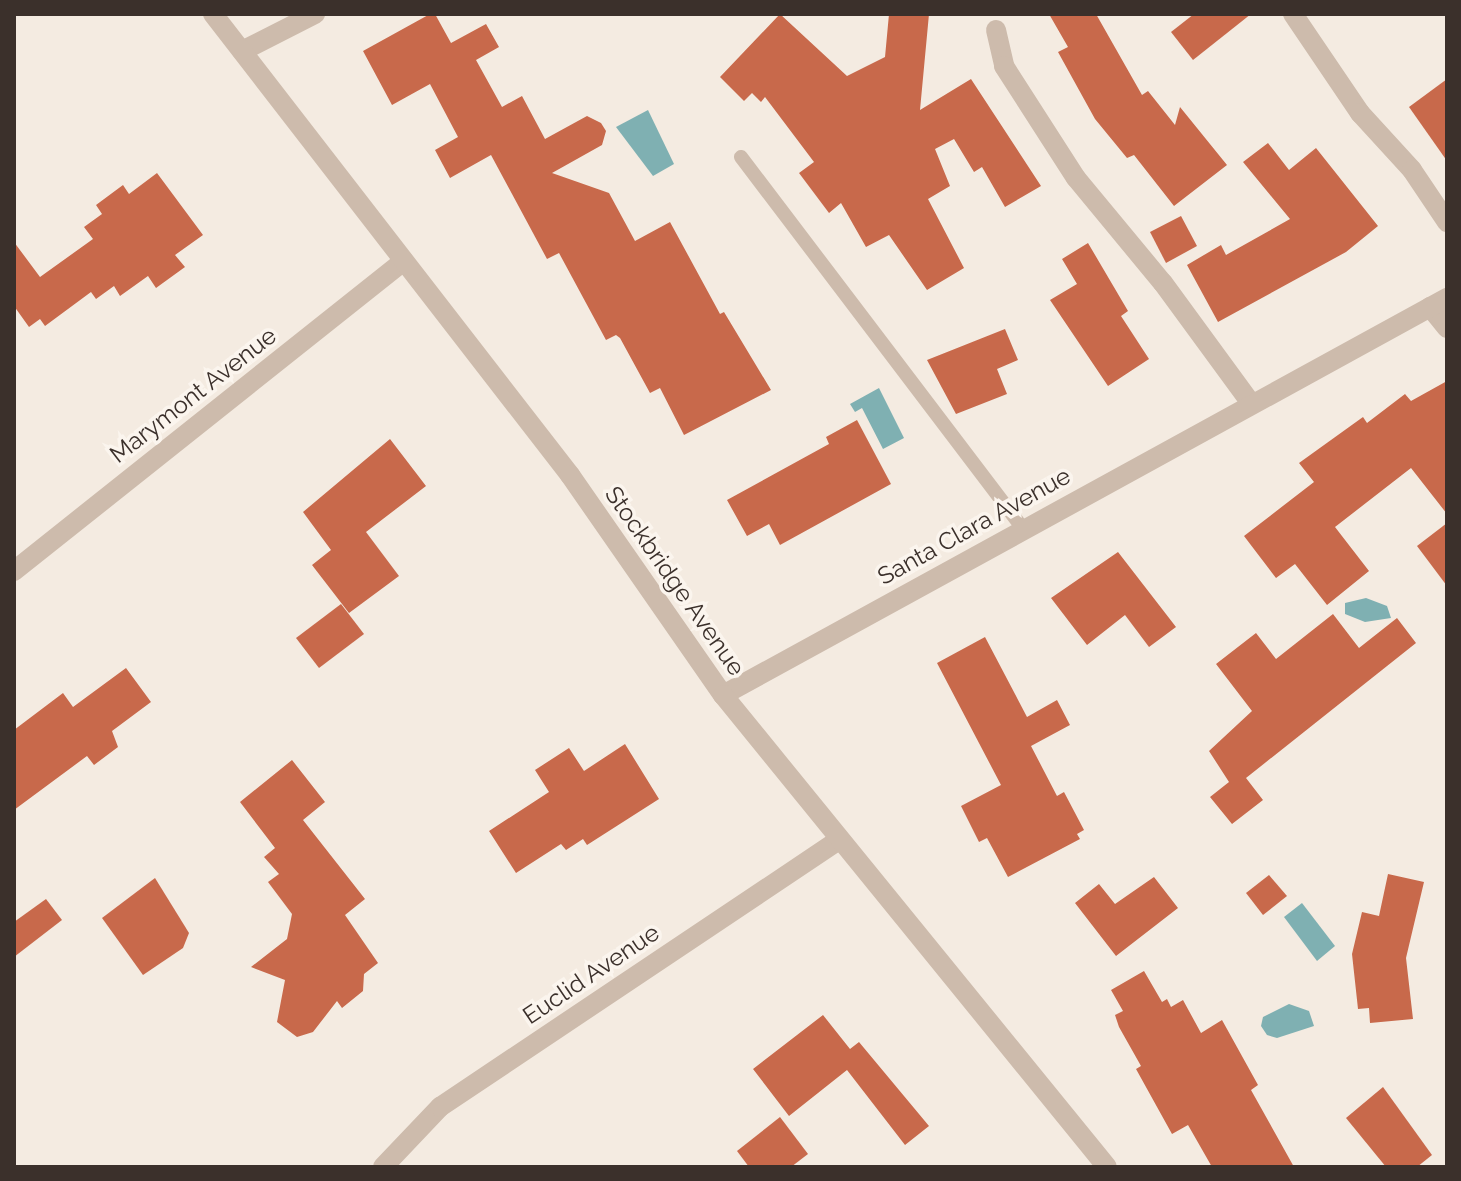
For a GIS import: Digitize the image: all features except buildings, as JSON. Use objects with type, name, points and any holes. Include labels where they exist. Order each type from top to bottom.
[{"type":"street","name":"Stockbridge Avenue","points":[[213,14],[570,475],[723,695],[1107,1167]]},
{"type":"street","points":[[242,51],[315,14]]},
{"type":"street","points":[[1293,14],[1360,113],[1412,170],[1447,222]]},
{"type":"street","points":[[996,30],[1004,66],[1076,178],[1163,283],[1250,402]]},
{"type":"street","name":"Marymont Avenue","points":[[14,571],[404,261]]},
{"type":"street","points":[[1438,302],[1447,328]]},
{"type":"street","name":"Santa Clara Avenue","points":[[723,695],[1250,402],[1438,302]]},
{"type":"street","name":"Euclid Avenue","points":[[383,1167],[440,1107],[840,839]]},
{"type":"lane","points":[[741,157],[1023,528]]},
{"type":"water","points":[[648,110],[674,164],[653,176],[616,127]]},
{"type":"water","points":[[879,388],[904,438],[883,449],[862,408],[855,412],[850,404]]},
{"type":"water","points":[[1366,598],[1387,606],[1391,618],[1365,622],[1345,614],[1345,603]]},
{"type":"water","points":[[1302,903],[1335,946],[1317,961],[1284,917]]},
{"type":"water","points":[[1289,1004],[1309,1011],[1314,1026],[1277,1038],[1267,1035],[1261,1026],[1263,1017]]}]
